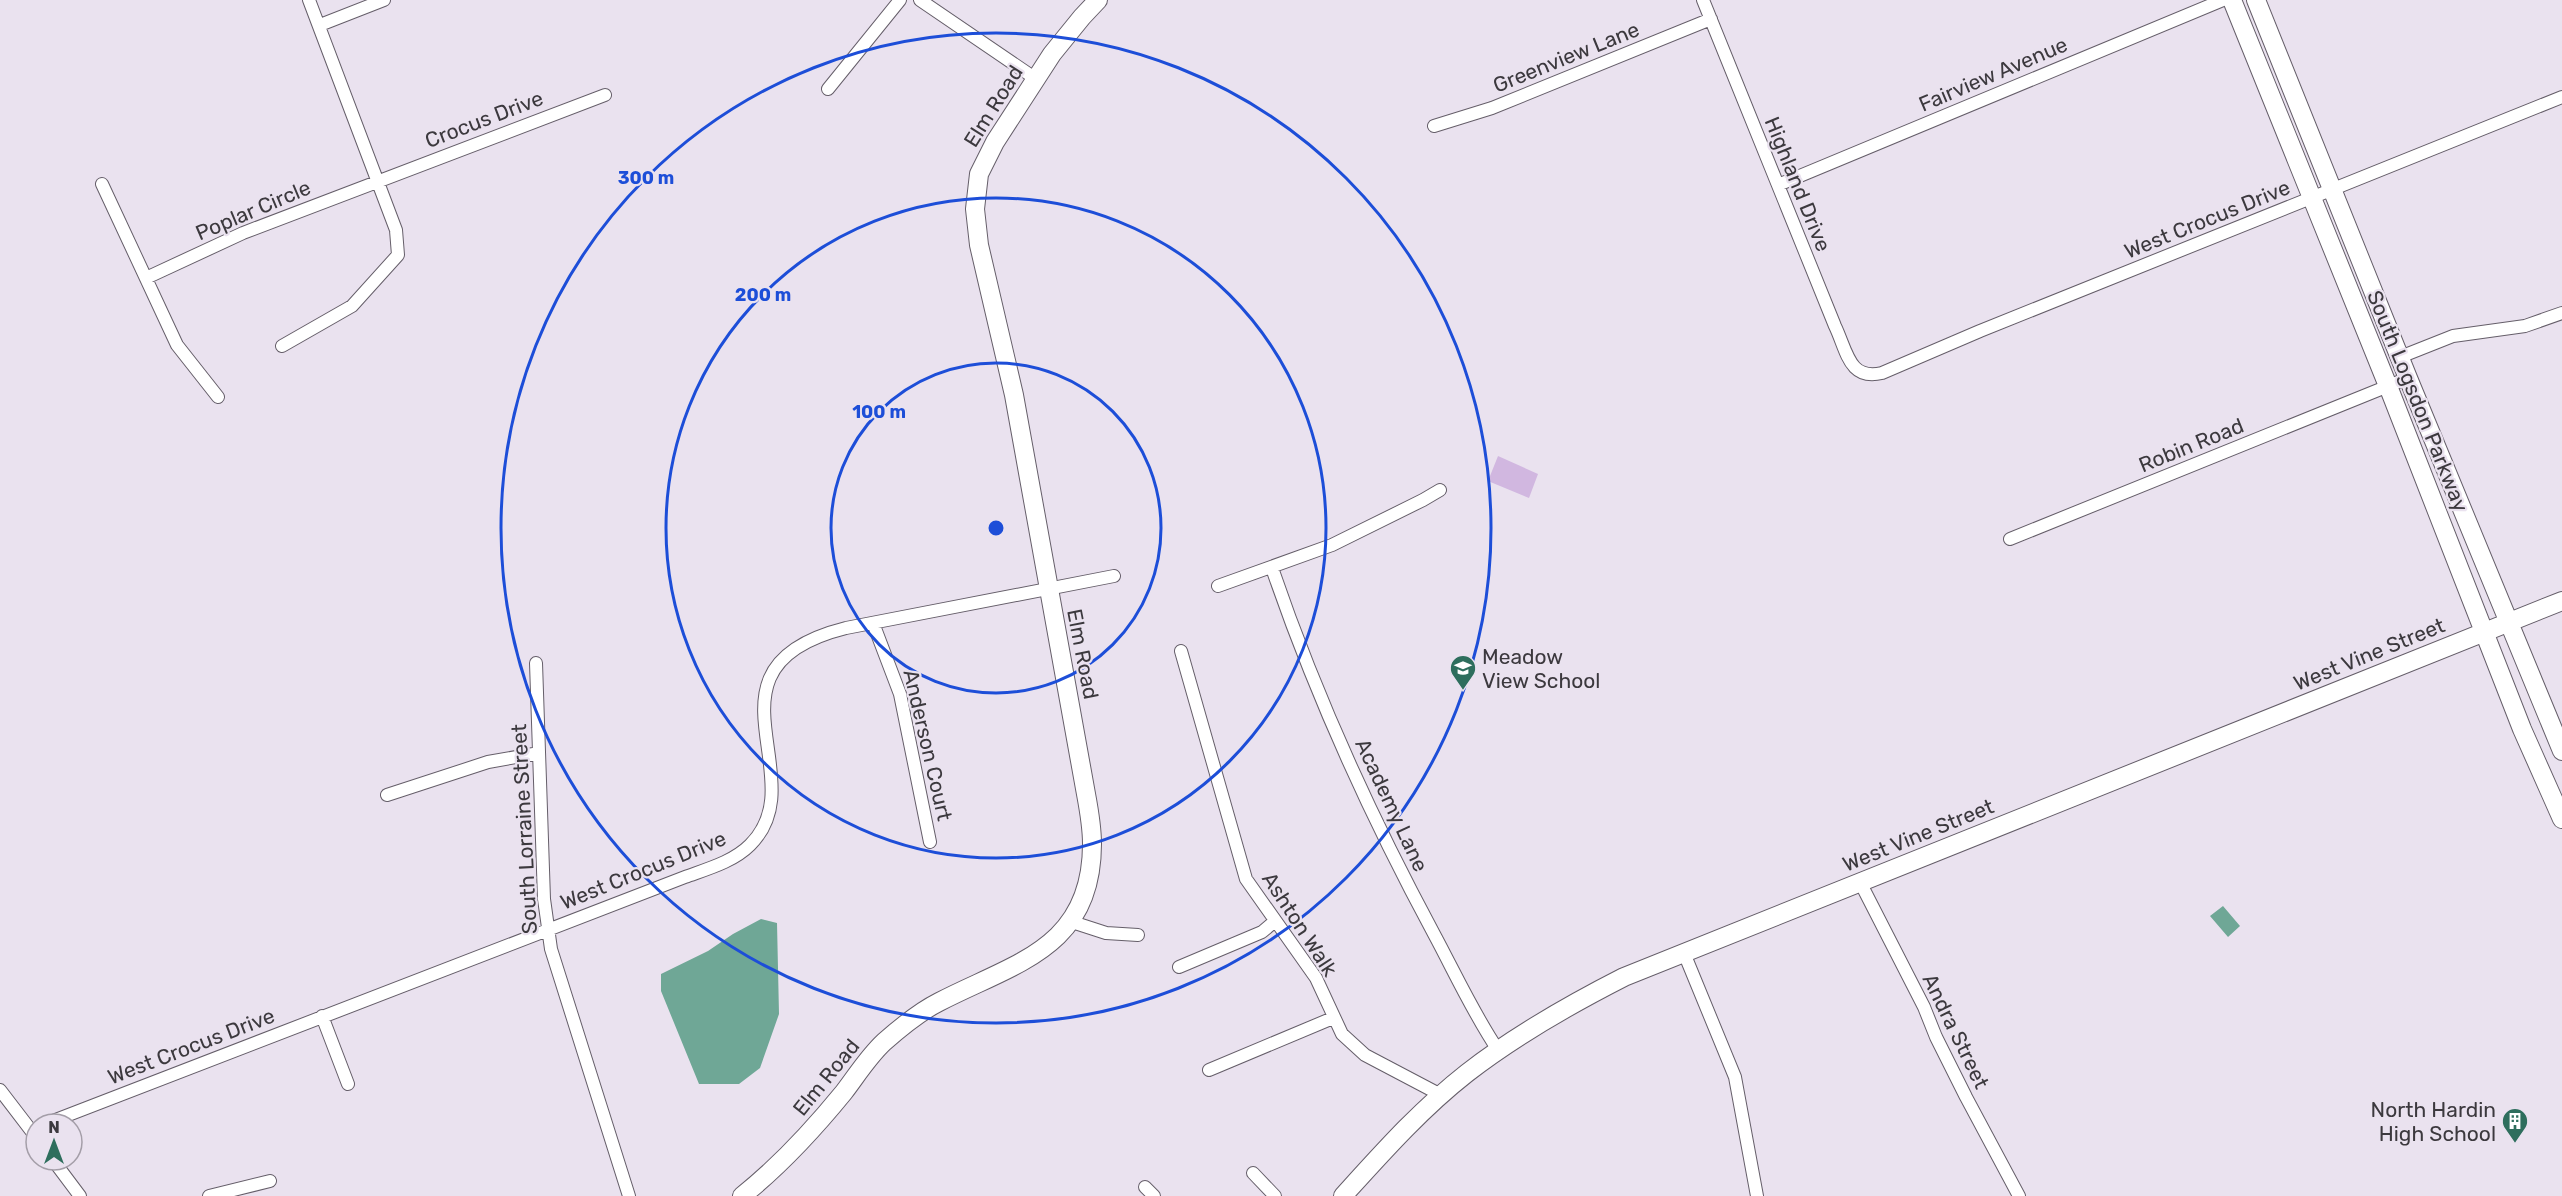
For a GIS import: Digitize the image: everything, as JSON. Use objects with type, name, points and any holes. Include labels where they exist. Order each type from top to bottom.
[{"type":"main road","name":"Elm Road","points":[[742,1196],[790,1155],[868,1059],[896,1032],[941,1001],[1021,964],[1060,934],[1070,921],[1084,893],[1088,877],[1091,828],[1014,395],[980,245],[975,209],[979,174],[986,158],[1036,79],[1070,32],[1098,0]]},
{"type":"main road","name":"South Logsdon Parkway","points":[[2232,0],[2388,386],[2522,729],[2562,819]]},
{"type":"main road","name":"South Logsdon Parkway","points":[[2256,0],[2408,378],[2562,751]]},
{"type":"main road","name":"West Vine Street","points":[[1342,1196],[1441,1095],[1498,1050],[1575,1002],[1624,977],[2562,602]]},
{"type":"street","points":[[282,346],[352,306],[398,255],[396,230],[309,0]]},
{"type":"street","points":[[320,26],[384,0]]},
{"type":"street","points":[[828,89],[900,0]]},
{"type":"street","points":[[920,0],[1036,79]]},
{"type":"street","name":"Highland Drive","points":[[1703,0],[1854,368],[1867,375]]},
{"type":"street","name":"Fairview Avenue","points":[[1778,185],[2223,0]]},
{"type":"street","name":"Greenview Lane","points":[[1434,126],[1492,108],[1711,19]]},
{"type":"street","name":"Crocus Drive","points":[[376,181],[605,95]]},
{"type":"street","name":"West Crocus Drive","points":[[1867,375],[1882,373],[1980,331],[2562,97]]},
{"type":"street","name":"Poplar Circle","points":[[146,278],[243,233],[376,181]]},
{"type":"street","points":[[102,184],[177,345],[218,397]]},
{"type":"street","points":[[2400,357],[2453,336],[2525,326],[2562,313]]},
{"type":"street","name":"Robin Road","points":[[2010,539],[2408,378]]},
{"type":"street","points":[[1218,586],[1332,544],[1440,490]]},
{"type":"street","name":"Academy Lane","points":[[1272,568],[1319,691],[1370,808],[1402,874],[1498,1050]]},
{"type":"street","name":"West Crocus Drive","points":[[76,1112],[727,861],[750,845],[765,824],[772,798],[771,772],[764,732],[765,693],[776,670],[794,650],[812,640],[832,632],[873,623],[1048,591],[1114,576]]},
{"type":"street","name":"Anderson Court","points":[[873,623],[900,694],[930,842]]},
{"type":"street","name":"Ashton Walk","points":[[1181,651],[1246,879],[1316,978],[1342,1034],[1365,1055],[1441,1095]]},
{"type":"street","name":"South Lorraine Street","points":[[537,663],[547,929],[557,969],[629,1196]]},
{"type":"street","points":[[387,795],[488,762],[539,753]]},
{"type":"street","name":"Andra Street","points":[[1860,882],[1924,1007],[1961,1087],[2019,1196]]},
{"type":"street","points":[[1070,921],[1106,933],[1138,935]]},
{"type":"street","points":[[1179,967],[1262,932],[1275,921]]},
{"type":"street","points":[[1684,953],[1735,1077],[1757,1196]]},
{"type":"street","points":[[322,1016],[348,1084]]},
{"type":"street","points":[[1209,1070],[1333,1018]]},
{"type":"street","points":[[0,1090],[24,1119]]},
{"type":"street","points":[[62,1172],[80,1196]]},
{"type":"street","points":[[1253,1173],[1275,1196]]},
{"type":"street","points":[[209,1196],[270,1182]]},
{"type":"shaded area","points":[[1498,456],[1538,474],[1529,498],[1488,481]]},
{"type":"shaded area","points":[[2223,906],[2240,926],[2228,937],[2210,916]]},
{"type":"shaded area","points":[[761,919],[777,923],[779,1014],[760,1068],[739,1084],[699,1084],[661,991],[661,974],[708,951]]},
{"type":"place","name":"Meadow View School","points":[[1463,691]]},
{"type":"place","name":"North Hardin High School","points":[[2515,1144]]}]
